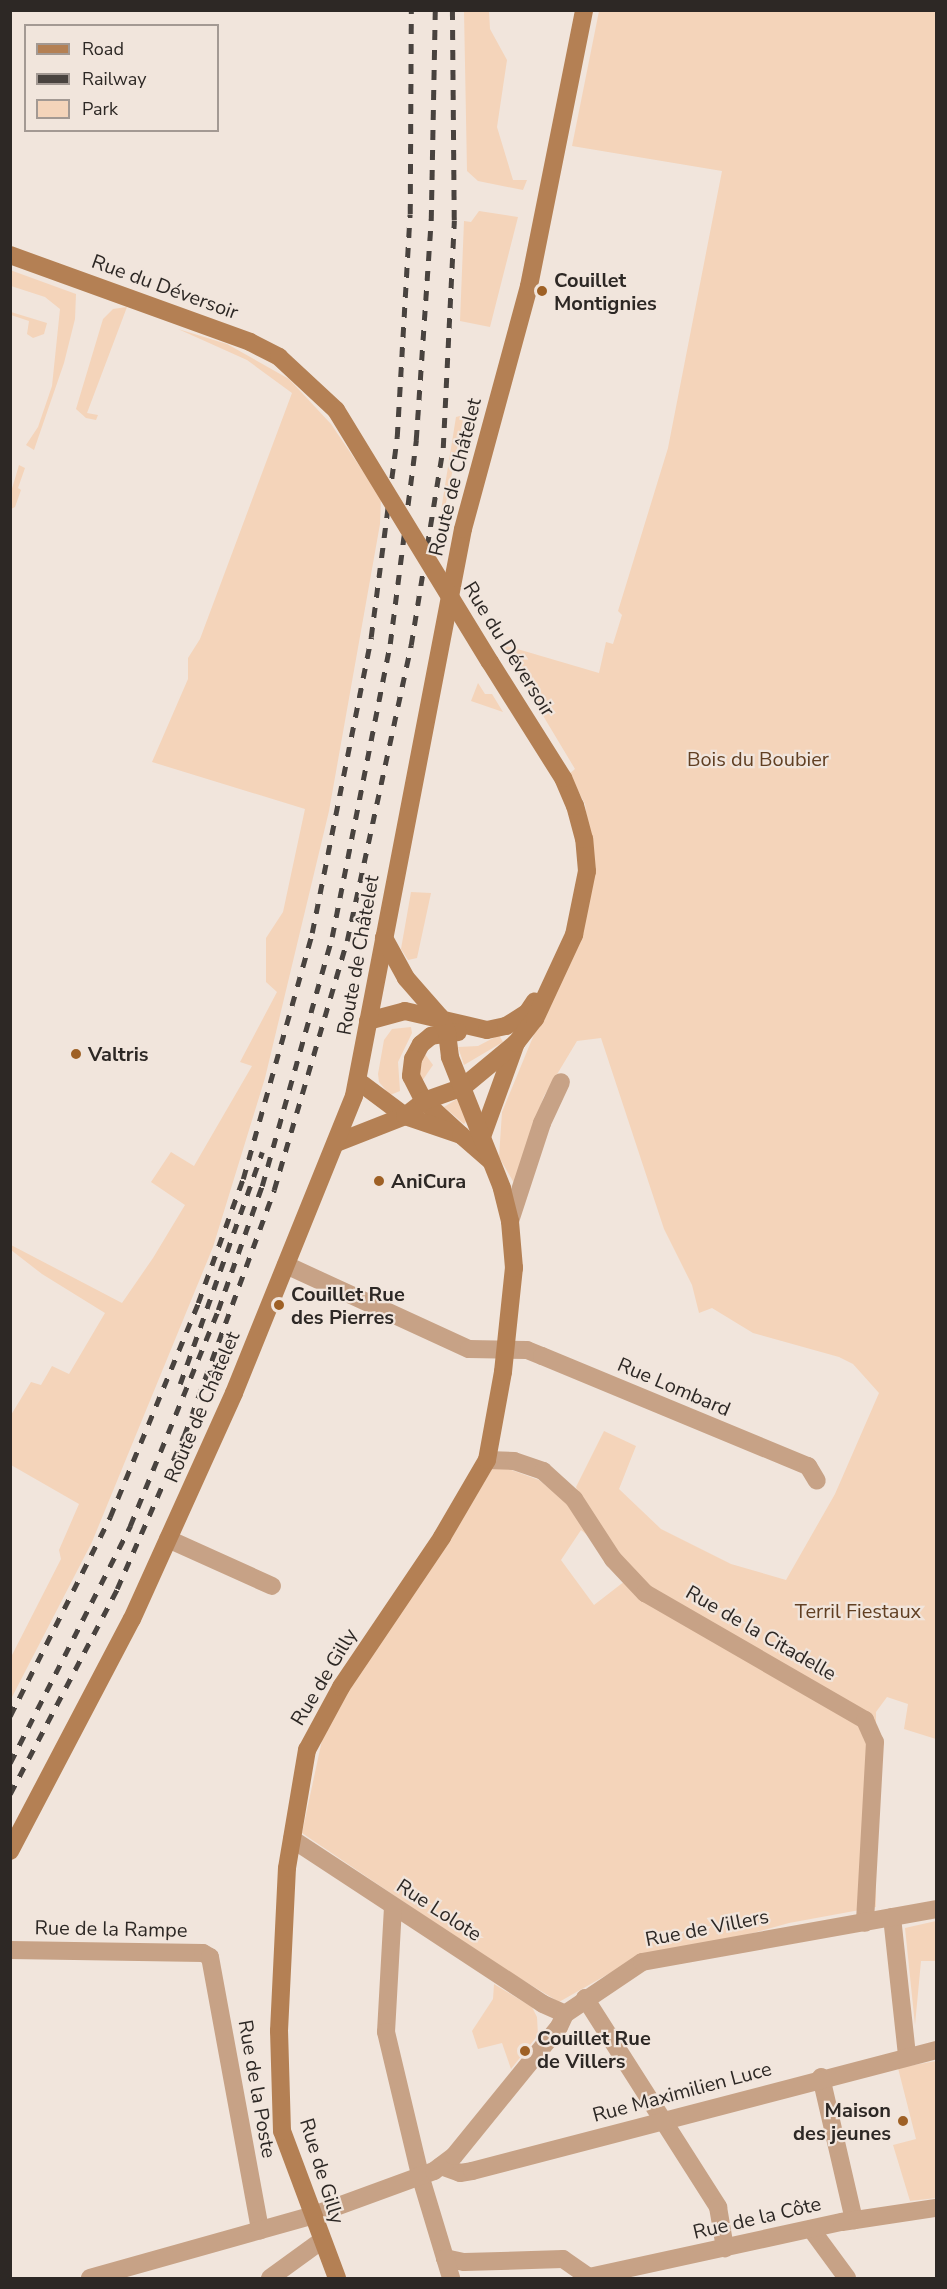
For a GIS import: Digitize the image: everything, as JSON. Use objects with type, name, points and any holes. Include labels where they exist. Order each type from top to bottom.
[{"type":"main road","name":"Route de Châtelet","points":[[10,1851],[132,1619],[286,1265],[336,1143],[358,1081],[463,529],[529,286],[584,10]]},
{"type":"main road","name":"Rue du Déversoir","points":[[10,255],[177,314],[279,357],[336,410],[563,778],[584,839],[587,871],[574,935],[535,1019],[516,1043],[463,1087],[424,1101],[405,1116],[336,1143]]},
{"type":"main road","name":"Rue du Déversoir","points":[[369,1021],[405,1011],[443,1024],[487,1030],[506,1026],[527,1014],[574,935]]},
{"type":"main road","points":[[384,938],[406,978],[443,1024],[421,1044],[412,1059],[411,1076],[424,1101],[490,1160]]},
{"type":"main road","name":"Rue de Gilly","points":[[337,2278],[311,2216],[282,2131],[279,2031],[287,1868],[307,1750],[340,1687],[442,1537],[486,1460],[505,1351],[514,1268],[510,1221],[483,1134],[450,1057],[443,1024]]},
{"type":"main road","points":[[483,1134],[516,1043]]},
{"type":"main road","points":[[358,1081],[405,1116],[461,1135]]},
{"type":"street","points":[[510,1221],[542,1123],[561,1082]]},
{"type":"street","name":"Rue Lombard","points":[[286,1265],[469,1349],[527,1350],[542,1356],[808,1466],[817,1481]]},
{"type":"street","name":"Rue de la Citadelle","points":[[486,1460],[514,1461],[543,1472],[574,1499],[613,1559],[645,1593],[865,1720],[875,1742],[865,1923]]},
{"type":"street","points":[[168,1539],[272,1586]]},
{"type":"street","name":"Rue Lolote","points":[[292,1839],[543,2004],[565,2013]]},
{"type":"street","points":[[393,1907],[386,2032],[420,2175],[451,2278]]},
{"type":"street","name":"Rue de Villers","points":[[90,2278],[311,2216],[441,2166],[454,2156],[559,2027],[565,2013],[642,1962],[936,1909]]},
{"type":"street","points":[[892,1917],[907,2056]]},
{"type":"street","name":"Rue de la Rampe","points":[[10,1950],[203,1953],[210,1957]]},
{"type":"street","name":"Rue de la Poste","points":[[210,1957],[260,2230]]},
{"type":"street","points":[[585,1998],[718,2207],[725,2248]]},
{"type":"street","name":"Rue Maximilien Luce","points":[[441,2166],[460,2173],[472,2171],[820,2077],[936,2050]]},
{"type":"street","points":[[820,2077],[854,2220]]},
{"type":"street","name":"Rue de la Côte","points":[[590,2278],[854,2220],[936,2208]]},
{"type":"street","points":[[811,2229],[848,2278]]},
{"type":"street","points":[[270,2278],[321,2241]]},
{"type":"street","points":[[445,2258],[464,2262],[563,2259],[590,2278]]},
{"type":"green space","points":[[464,11],[489,11],[490,29],[507,60],[497,127],[513,180],[527,180],[523,190],[478,181],[467,171]]},
{"type":"green space","points":[[599,11],[936,11],[936,1739],[904,1729],[908,1704],[887,1697],[876,1712],[876,1907],[789,1923],[610,1973],[559,2002],[491,1961],[302,1833],[322,1740],[356,1676],[458,1526],[495,1464],[539,1480],[568,1504],[597,1543],[581,1530],[561,1560],[594,1605],[625,1581],[624,1560],[583,1508],[576,1487],[604,1431],[636,1446],[619,1489],[661,1529],[731,1564],[786,1580],[835,1494],[879,1393],[853,1364],[839,1357],[753,1333],[712,1308],[699,1313],[692,1285],[664,1229],[601,1038],[577,1041],[544,1096],[514,1183],[499,1157],[502,1112],[535,1032],[593,869],[585,804],[569,774],[575,769],[500,644],[599,673],[606,642],[613,644],[622,615],[618,611],[668,448],[722,171],[572,146]]},
{"type":"green space","points":[[479,211],[518,217],[490,327],[460,321],[464,221],[471,222]]},
{"type":"green space","points":[[10,270],[76,294],[75,319],[64,363],[34,450],[26,445],[38,427],[52,386],[60,309],[45,297],[11,286]]},
{"type":"green space","points":[[127,307],[87,413],[98,415],[96,420],[86,418],[76,409],[103,319],[113,309]]},
{"type":"green space","points":[[11,312],[47,323],[44,334],[33,338],[27,334],[29,321],[11,315]]},
{"type":"green space","points":[[178,329],[227,344],[289,379],[331,424],[381,498],[380,524],[329,811],[265,1078],[213,1247],[92,1542],[11,1699],[11,1657],[61,1559],[59,1550],[79,1504],[11,1465],[11,1415],[31,1382],[41,1385],[52,1366],[69,1374],[105,1313],[42,1274],[11,1250],[11,1245],[122,1303],[153,1258],[185,1205],[151,1182],[171,1152],[194,1166],[252,1066],[240,1062],[277,992],[266,982],[266,938],[283,912],[305,809],[152,762],[188,679],[188,658],[200,639],[292,393],[247,360]]},
{"type":"green space","points":[[464,415],[441,527],[438,529],[456,417]]},
{"type":"green space","points":[[19,465],[25,468],[18,488],[21,490],[15,507],[11,509],[11,492]]},
{"type":"green space","points":[[478,683],[485,694],[492,694],[503,712],[471,701]]},
{"type":"green space","points":[[411,892],[431,893],[417,958],[408,960],[401,949]]},
{"type":"green space","points":[[411,1027],[412,1033],[398,1062],[400,1091],[390,1095],[379,1082],[378,1074],[384,1040],[392,1029]]},
{"type":"green space","points":[[499,1035],[503,1042],[464,1065],[458,1047],[478,1046]]},
{"type":"green space","points":[[425,1054],[433,1065],[420,1084],[418,1069]]},
{"type":"green space","points":[[457,1099],[467,1120],[464,1124],[444,1107]]},
{"type":"green space","points":[[936,1921],[936,1961],[921,1961],[915,2025],[905,1928]]},
{"type":"green space","points":[[494,1984],[532,2007],[537,2017],[538,2035],[511,2069],[502,2043],[478,2049],[472,2031],[493,1999]]},
{"type":"green space","points":[[936,2061],[936,2198],[910,2201],[893,2145],[916,2139],[898,2068]]},
{"type":"railway","points":[[10,1716],[110,1517],[198,1303],[243,1179],[312,933],[371,637],[397,437],[410,214],[411,10]]},
{"type":"railway","points":[[10,1763],[130,1526],[218,1310],[262,1186],[332,937],[390,644],[416,440],[431,220],[435,10]]},
{"type":"railway","points":[[10,1794],[117,1589],[184,1436],[274,1190],[347,941],[411,645],[443,448],[454,220],[452,10]]},
{"type":"railway","points":[[180,1384],[262,1152]]},
{"type":"place","name":"Couillet Montignies","points":[[542,291]]},
{"type":"place","name":"Valtris","points":[[76,1054]]},
{"type":"place","name":"AniCura","points":[[379,1181]]},
{"type":"place","name":"Couillet Rue des Pierres","points":[[279,1305]]},
{"type":"place","name":"Couillet Rue de Villers","points":[[525,2051]]},
{"type":"place","name":"Maison des jeunes","points":[[903,2121]]},
{"type":"park label","name":"Bois du Boubier","points":[[758,759]]},
{"type":"park label","name":"Terril Fiestaux","points":[[858,1611]]}]
